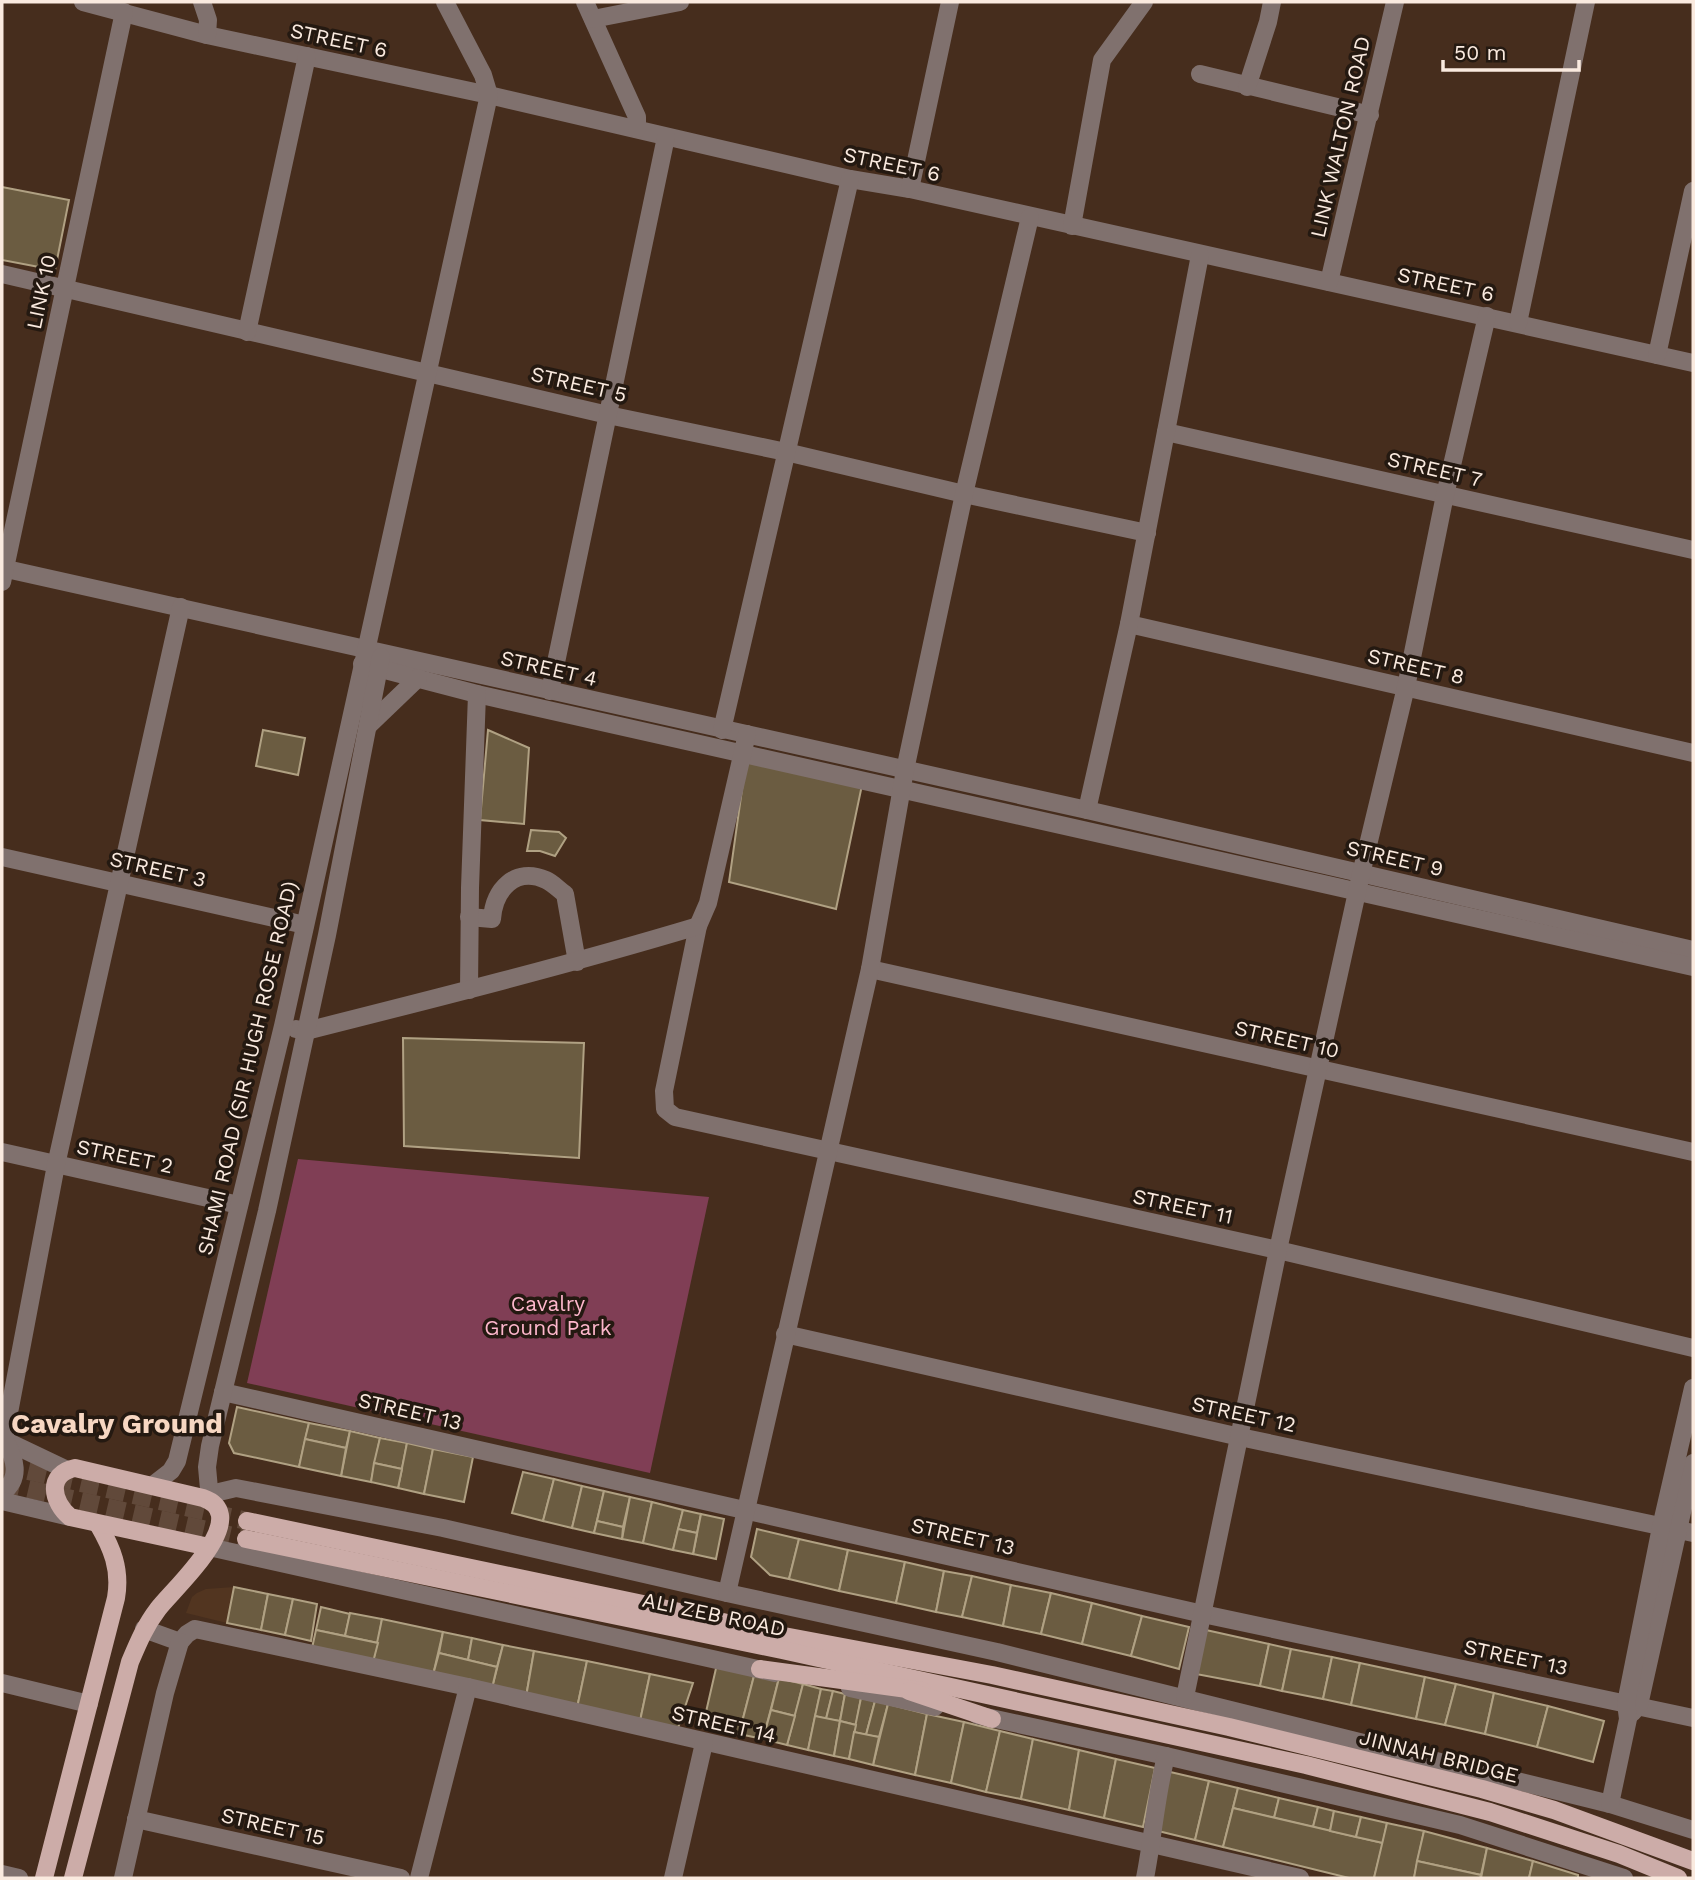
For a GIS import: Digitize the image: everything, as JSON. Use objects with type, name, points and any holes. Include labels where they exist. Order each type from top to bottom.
[{"type":"main road","points":[[73,1878],[130,1662],[144,1629],[208,1547],[218,1532],[221,1518],[220,1511],[210,1500],[153,1485],[75,1468],[59,1478],[55,1495],[61,1508],[70,1517],[208,1547]]},
{"type":"main road","points":[[44,1878],[115,1608],[119,1582],[115,1557],[98,1524]]},
{"type":"main road","name":"ALI ZEB ROAD","points":[[1167,1714],[992,1675],[784,1636],[662,1608],[247,1530],[1173,1736]]},
{"type":"main road","points":[[782,1650],[992,1719]]},
{"type":"main road","points":[[760,1670],[1037,1705]]},
{"type":"main road","name":"JINNAH BRIDGE","points":[[1167,1714],[1482,1789],[1554,1810],[1693,1861]]},
{"type":"main road","name":"JINNAH BRIDGE","points":[[1173,1736],[1306,1765],[1478,1808],[1619,1854],[1678,1878]]},
{"type":"street","name":"STREET 6","points":[[83,2],[207,34],[489,94],[850,179],[910,189],[1030,218],[1693,363]]},
{"type":"street","points":[[202,2],[208,20],[207,34]]},
{"type":"street","points":[[445,2],[483,75],[489,94],[427,372],[372,659],[369,724],[306,1031],[267,1211],[208,1458],[210,1500],[226,1489],[236,1488],[443,1528],[998,1652],[1185,1697],[1611,1804],[1693,1830]]},
{"type":"street","points":[[585,2],[638,117],[637,129]]},
{"type":"street","points":[[593,19],[680,2]]},
{"type":"street","points":[[910,189],[950,2]]},
{"type":"street","points":[[1072,226],[1102,60],[1143,2]]},
{"type":"street","points":[[1247,87],[1272,2]]},
{"type":"street","name":"LINK WALTON ROAD","points":[[1329,282],[1395,2]]},
{"type":"street","points":[[1518,323],[1586,2]]},
{"type":"street","name":"LINK 10","points":[[3,573],[124,12]]},
{"type":"street","points":[[247,331],[307,56]]},
{"type":"street","points":[[1200,74],[1370,115]]},
{"type":"street","points":[[550,691],[666,137]]},
{"type":"street","points":[[722,730],[850,179]]},
{"type":"street","points":[[1657,355],[1693,191]]},
{"type":"street","points":[[727,1593],[870,969],[904,779],[964,494],[1030,218]]},
{"type":"street","points":[[1087,810],[1129,624],[1200,255]]},
{"type":"street","name":"STREET 5","points":[[2,274],[608,415],[1147,533]]},
{"type":"street","points":[[1185,1697],[1278,1250],[1487,317]]},
{"type":"street","name":"STREET 7","points":[[1166,432],[1693,550]]},
{"type":"street","name":"STREET 4","points":[[3,573],[181,607],[372,659],[550,691],[747,734],[904,779],[1087,810]]},
{"type":"street","points":[[2,1493],[13,1479],[15,1463],[3,1439],[57,1165],[181,607]]},
{"type":"street","name":"STREET 8","points":[[1129,624],[1693,753]]},
{"type":"street","points":[[372,659],[418,678],[477,694],[743,752],[904,779],[1359,882],[1693,967]]},
{"type":"street","name":"SHAMI ROAD (SIR HUGH ROSE ROAD)","points":[[153,1485],[171,1471],[177,1461],[305,925],[372,659]]},
{"type":"street","points":[[369,724],[418,678]]},
{"type":"street","points":[[469,990],[477,694]]},
{"type":"street","points":[[283,1026],[306,1031],[577,962],[698,926],[708,903],[747,734]]},
{"type":"street","name":"STREET 9","points":[[1087,810],[1359,882],[1693,950]]},
{"type":"street","name":"STREET 3","points":[[2,858],[305,925]]},
{"type":"street","points":[[469,917],[492,919],[493,904],[503,886],[514,878],[528,876],[547,880],[565,894],[577,962]]},
{"type":"street","name":"STREET 11","points":[[698,926],[664,1091],[665,1109],[675,1117],[1278,1250],[1693,1348]]},
{"type":"street","name":"STREET 10","points":[[870,969],[1693,1152]]},
{"type":"street","name":"STREET 2","points":[[2,1152],[239,1205]]},
{"type":"street","name":"STREET 12","points":[[785,1334],[1240,1437],[1678,1530]]},
{"type":"street","points":[[1678,1530],[1693,1388]]},
{"type":"street","name":"STREET 13","points":[[223,1392],[1631,1709],[1693,1718]]},
{"type":"street","points":[[3,1439],[68,1470]]},
{"type":"street","points":[[1611,1804],[1631,1709],[1693,1462]]},
{"type":"street","points":[[2,1501],[70,1517]]},
{"type":"street","points":[[208,1547],[760,1670],[1166,1756],[1460,1825],[1624,1878]]},
{"type":"street","points":[[123,1878],[165,1693],[180,1642],[144,1629]]},
{"type":"street","name":"STREET 14","points":[[180,1642],[195,1629],[468,1687],[1300,1878]]},
{"type":"street","points":[[992,1675],[998,1652]]},
{"type":"street","points":[[2,1683],[89,1704]]},
{"type":"street","points":[[419,1878],[468,1687]]},
{"type":"street","points":[[673,1878],[704,1743]]},
{"type":"street","points":[[1144,1878],[1152,1845],[1157,1791],[1166,1756]]},
{"type":"street","name":"STREET 15","points":[[136,1819],[401,1878]]},
{"type":"street","points":[[2,1874],[19,1878]]},
{"type":"shaded area","points":[[234,1587],[227,1623],[186,1613],[192,1597],[197,1593],[206,1589]]},
{"type":"green space","name":"Cavalry Ground Park","points":[[298,1159],[709,1197],[650,1473],[247,1383]]},
{"type":"building","points":[[2,187],[69,200],[55,270],[2,260]]},
{"type":"building","points":[[263,730],[305,738],[298,775],[256,766]]},
{"type":"building","points":[[488,730],[529,748],[524,824],[480,820]]},
{"type":"building","points":[[746,761],[862,785],[836,909],[729,882]]},
{"type":"building","points":[[531,830],[559,832],[566,838],[555,856],[540,851],[527,851]]},
{"type":"building","points":[[403,1038],[584,1043],[579,1158],[404,1146]]},
{"type":"building","points":[[237,1407],[309,1423],[299,1467],[234,1453],[229,1443]]},
{"type":"building","points":[[309,1423],[350,1431],[346,1448],[305,1439]]},
{"type":"building","points":[[350,1431],[380,1438],[371,1482],[341,1476]]},
{"type":"building","points":[[380,1438],[407,1443],[402,1469],[374,1463]]},
{"type":"building","points":[[305,1439],[346,1448],[341,1476],[299,1467]]},
{"type":"building","points":[[407,1443],[433,1449],[424,1494],[398,1488]]},
{"type":"building","points":[[433,1449],[473,1457],[464,1502],[424,1494]]},
{"type":"building","points":[[374,1463],[402,1469],[398,1488],[371,1482]]},
{"type":"building","points":[[523,1472],[554,1479],[543,1521],[512,1513]]},
{"type":"building","points":[[554,1479],[582,1486],[572,1528],[543,1521]]},
{"type":"building","points":[[582,1486],[604,1491],[594,1533],[572,1528]]},
{"type":"building","points":[[604,1491],[630,1497],[623,1527],[597,1521]]},
{"type":"building","points":[[630,1497],[652,1502],[643,1543],[622,1539]]},
{"type":"building","points":[[652,1502],[683,1510],[673,1550],[643,1543]]},
{"type":"building","points":[[683,1510],[701,1514],[697,1533],[678,1529]]},
{"type":"building","points":[[701,1514],[724,1519],[716,1559],[693,1554]]},
{"type":"building","points":[[597,1521],[623,1527],[622,1539],[594,1533]]},
{"type":"building","points":[[678,1529],[697,1533],[693,1554],[673,1550]]},
{"type":"building","points":[[757,1529],[799,1539],[789,1579],[770,1575],[751,1557]]},
{"type":"building","points":[[799,1539],[848,1550],[839,1591],[789,1579]]},
{"type":"building","points":[[848,1550],[905,1562],[896,1603],[839,1591]]},
{"type":"building","points":[[905,1562],[944,1571],[936,1612],[896,1603]]},
{"type":"building","points":[[944,1571],[972,1576],[962,1617],[936,1612]]},
{"type":"building","points":[[972,1576],[1011,1585],[1003,1626],[962,1617]]},
{"type":"building","points":[[1011,1585],[1051,1593],[1041,1634],[1003,1626]]},
{"type":"building","points":[[234,1587],[268,1594],[261,1630],[227,1623]]},
{"type":"building","points":[[1051,1593],[1092,1603],[1082,1644],[1041,1634]]},
{"type":"building","points":[[268,1594],[293,1599],[285,1635],[261,1630]]},
{"type":"building","points":[[293,1599],[317,1604],[311,1641],[285,1635]]},
{"type":"building","points":[[1092,1603],[1142,1616],[1131,1656],[1082,1644]]},
{"type":"building","points":[[321,1607],[350,1614],[345,1636],[316,1630]]},
{"type":"building","points":[[350,1613],[382,1619],[378,1643],[345,1636]]},
{"type":"building","points":[[1142,1616],[1189,1627],[1179,1669],[1131,1656]]},
{"type":"building","points":[[382,1619],[443,1632],[433,1675],[373,1662]]},
{"type":"building","points":[[316,1630],[378,1643],[373,1662],[312,1648]]},
{"type":"building","points":[[1206,1630],[1269,1644],[1260,1686],[1196,1674]]},
{"type":"building","points":[[443,1632],[472,1638],[468,1660],[439,1653]]},
{"type":"building","points":[[472,1638],[503,1645],[497,1667],[468,1660]]},
{"type":"building","points":[[1269,1644],[1291,1649],[1282,1691],[1260,1686]]},
{"type":"building","points":[[503,1645],[534,1651],[526,1697],[492,1688]]},
{"type":"building","points":[[1291,1649],[1332,1657],[1323,1699],[1282,1691]]},
{"type":"building","points":[[534,1651],[587,1661],[577,1708],[526,1697]]},
{"type":"building","points":[[439,1653],[497,1667],[492,1688],[433,1675]]},
{"type":"building","points":[[1332,1657],[1360,1663],[1351,1705],[1323,1699]]},
{"type":"building","points":[[587,1661],[650,1674],[640,1721],[577,1708]]},
{"type":"building","points":[[1360,1663],[1425,1677],[1416,1719],[1351,1705]]},
{"type":"building","points":[[717,1664],[755,1672],[739,1734],[703,1725]]},
{"type":"building","points":[[755,1672],[779,1678],[763,1739],[739,1734]]},
{"type":"building","points":[[650,1674],[693,1683],[678,1728],[640,1721]]},
{"type":"building","points":[[1425,1677],[1456,1684],[1445,1725],[1416,1719]]},
{"type":"building","points":[[779,1678],[803,1684],[795,1716],[771,1710]]},
{"type":"building","points":[[803,1684],[821,1689],[808,1750],[787,1745]]},
{"type":"building","points":[[1456,1684],[1494,1693],[1485,1734],[1445,1725]]},
{"type":"building","points":[[821,1689],[833,1691],[826,1719],[815,1716]]},
{"type":"building","points":[[833,1691],[845,1694],[840,1721],[826,1719]]},
{"type":"building","points":[[1494,1693],[1548,1706],[1537,1747],[1485,1734]]},
{"type":"building","points":[[845,1694],[861,1698],[856,1725],[840,1721]]},
{"type":"building","points":[[861,1698],[875,1701],[866,1735],[854,1732]]},
{"type":"building","points":[[875,1701],[888,1704],[879,1737],[866,1735]]},
{"type":"building","points":[[888,1704],[927,1714],[915,1775],[873,1765]]},
{"type":"building","points":[[1548,1706],[1604,1721],[1593,1762],[1537,1747]]},
{"type":"building","points":[[771,1710],[795,1716],[787,1745],[763,1739]]},
{"type":"building","points":[[927,1714],[964,1722],[951,1783],[915,1775]]},
{"type":"building","points":[[815,1716],[840,1721],[834,1756],[808,1750]]},
{"type":"building","points":[[840,1721],[856,1725],[849,1759],[834,1756]]},
{"type":"building","points":[[964,1722],[1000,1731],[986,1792],[951,1783]]},
{"type":"building","points":[[1000,1731],[1033,1739],[1021,1799],[986,1792]]},
{"type":"building","points":[[854,1732],[879,1737],[873,1765],[849,1759]]},
{"type":"building","points":[[1033,1739],[1079,1750],[1069,1810],[1021,1799]]},
{"type":"building","points":[[1079,1750],[1116,1759],[1104,1818],[1069,1810]]},
{"type":"building","points":[[1116,1759],[1155,1768],[1143,1827],[1104,1818]]},
{"type":"building","points":[[1166,1771],[1209,1781],[1195,1840],[1154,1830]]},
{"type":"building","points":[[1209,1781],[1238,1788],[1223,1847],[1195,1840]]},
{"type":"building","points":[[1238,1788],[1279,1798],[1274,1818],[1233,1808]]},
{"type":"building","points":[[1279,1798],[1318,1807],[1313,1827],[1274,1818]]},
{"type":"building","points":[[1318,1807],[1334,1811],[1330,1831],[1313,1827]]},
{"type":"building","points":[[1233,1808],[1383,1843],[1374,1878],[1349,1878],[1223,1847]]},
{"type":"building","points":[[1334,1811],[1361,1817],[1356,1837],[1330,1831]]},
{"type":"building","points":[[1361,1817],[1387,1823],[1383,1843],[1356,1837]]},
{"type":"building","points":[[1387,1823],[1424,1831],[1414,1878],[1374,1878]]},
{"type":"building","points":[[1424,1831],[1487,1848],[1481,1875],[1417,1861]]},
{"type":"building","points":[[1487,1848],[1533,1861],[1529,1878],[1481,1878]]},
{"type":"building","points":[[1417,1861],[1481,1875],[1480,1878],[1414,1878]]},
{"type":"building","points":[[1533,1861],[1578,1875],[1578,1878],[1529,1878]]},
{"type":"tunnel","points":[[2,1465],[247,1521]]},
{"type":"tunnel","points":[[2,1483],[246,1539]]},
{"type":"district","name":"Cavalry Ground","points":[[117,1423]]}]
